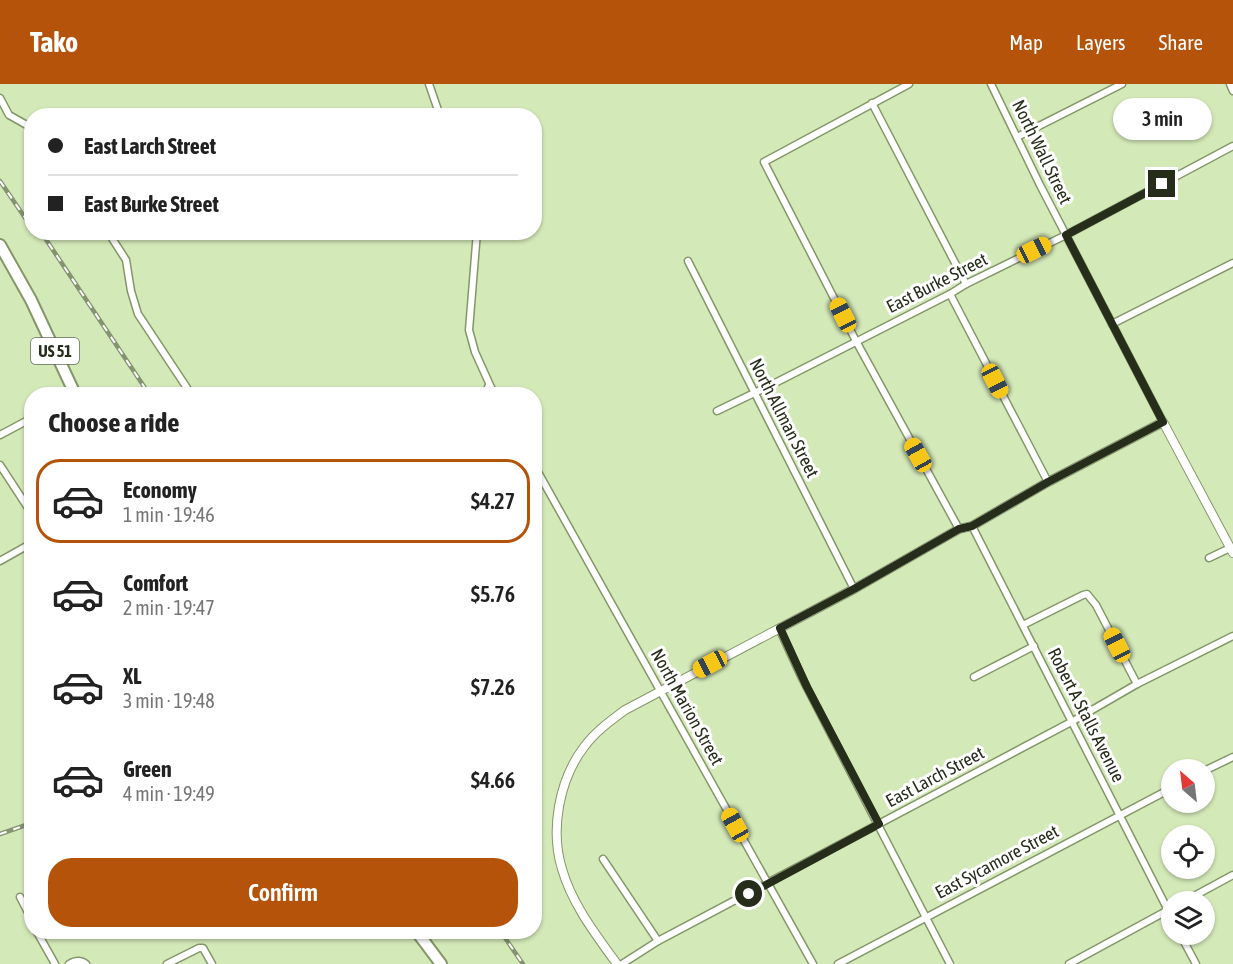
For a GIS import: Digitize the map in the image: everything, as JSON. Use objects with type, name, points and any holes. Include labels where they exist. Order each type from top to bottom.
[{"type":"main road","name":"US 51","points":[[0,245],[31,300],[72,387]]},
{"type":"main road","points":[[422,939],[441,964]]},
{"type":"street","points":[[429,84],[437,108]]},
{"type":"street","points":[[909,84],[764,162],[856,341],[959,529]]},
{"type":"street","name":"North Wall Street","points":[[991,84],[1112,324],[1232,550]]},
{"type":"street","points":[[1017,137],[1122,84]]},
{"type":"street","points":[[1230,84],[1233,91]]},
{"type":"street","points":[[0,98],[9,115],[24,123]]},
{"type":"street","points":[[872,103],[966,284]]},
{"type":"street","name":"East Burke Street","points":[[717,411],[1066,235],[1233,146]]},
{"type":"street","points":[[113,240],[126,260],[131,291],[138,314],[186,387]]},
{"type":"street","points":[[477,240],[469,330],[475,352],[489,385]]},
{"type":"street","name":"North Allman Street","points":[[688,261],[854,589]]},
{"type":"street","points":[[1112,324],[1233,263]]},
{"type":"street","points":[[950,294],[1048,482]]},
{"type":"street","points":[[0,426],[2,434],[24,422]]},
{"type":"street","points":[[617,964],[579,908],[562,871],[557,842],[562,792],[583,748],[602,727],[625,710],[854,589],[959,529],[972,526],[1048,482],[1163,422]]},
{"type":"street","points":[[0,465],[24,502]]},
{"type":"street","name":"North Marion Street","points":[[542,479],[813,964]]},
{"type":"street","name":"Robert A Stalls Avenue","points":[[972,526],[1161,894]]},
{"type":"street","points":[[0,561],[24,548]]},
{"type":"street","points":[[1209,558],[1232,550]]},
{"type":"street","points":[[1023,625],[1087,594],[1096,605],[1137,684]]},
{"type":"street","points":[[780,628],[807,687],[950,964]]},
{"type":"street","name":"East Larch Street","points":[[622,964],[658,941],[1073,721],[1137,684],[1233,636]]},
{"type":"street","points":[[974,677],[1034,646]]},
{"type":"street","points":[[1215,766],[1233,757]]},
{"type":"street","name":"East Sycamore Street","points":[[838,964],[1161,794]]},
{"type":"street","points":[[603,859],[658,941]]},
{"type":"street","points":[[1203,891],[1233,875]]},
{"type":"street","points":[[20,897],[24,905]]},
{"type":"street","points":[[1069,964],[1161,913]]},
{"type":"street","points":[[41,939],[55,964]]},
{"type":"street","points":[[1186,945],[1196,964]]},
{"type":"street","points":[[167,964],[196,949],[203,948],[212,964]]},
{"type":"street","points":[[69,964],[80,961],[86,964]]},
{"type":"railway","points":[[0,181],[24,216]]},
{"type":"railway","points":[[46,240],[144,387]]},
{"type":"railway","points":[[0,834],[24,826]]},
{"type":"railway","points":[[506,939],[523,964]]},
{"type":"route","points":[[749,894],[879,824],[834,741],[780,628],[959,529],[972,526],[1048,482],[1163,422],[1066,235],[1162,184]]}]
